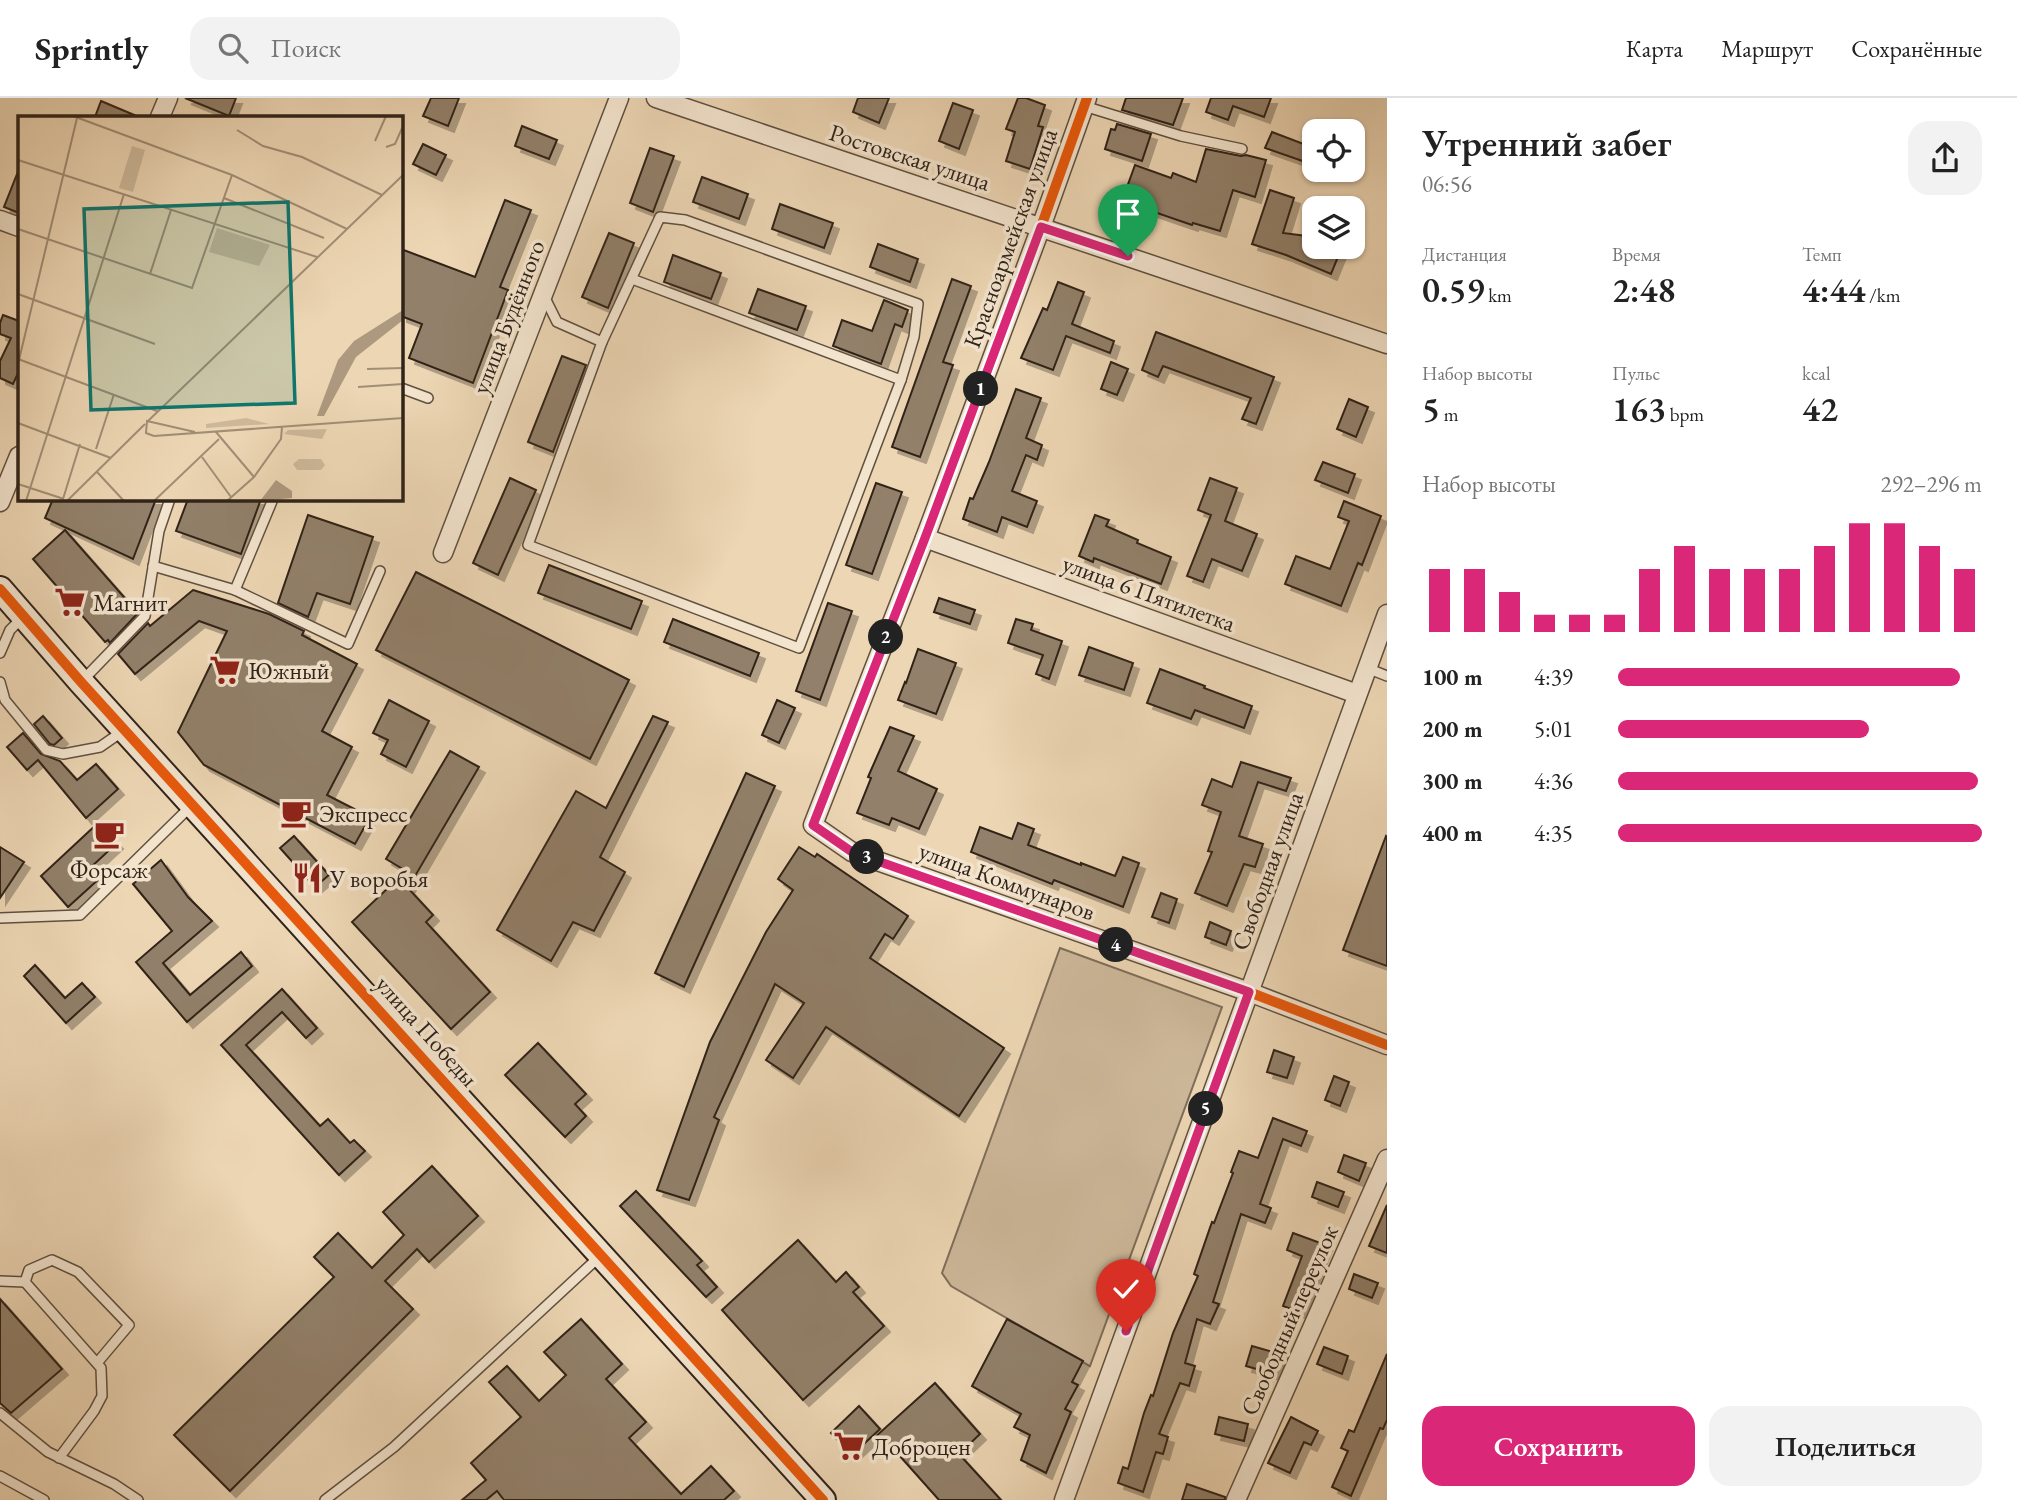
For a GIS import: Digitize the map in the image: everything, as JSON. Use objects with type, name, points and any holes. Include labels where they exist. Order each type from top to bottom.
[{"type":"street","points":[[160,116],[168,98]]},
{"type":"street","name":"улица Будённого","points":[[443,553],[619,98]]},
{"type":"street","name":"Ростовская улица","points":[[656,98],[1387,344]]},
{"type":"street","name":"Красноармейская улица","points":[[813,825],[925,538],[1085,102]]},
{"type":"street","points":[[0,220],[18,227]]},
{"type":"street","points":[[0,502],[18,458]]},
{"type":"street","name":"улица 6 Пятилетка","points":[[925,538],[1357,694]]},
{"type":"street","name":"улица Победы","points":[[0,589],[80,682],[823,1500]]},
{"type":"street","name":"Свободная улица","points":[[1064,1500],[1387,614]]},
{"type":"street","name":"улица Коммунаров","points":[[813,825],[852,852],[1249,992],[1387,1045]]},
{"type":"street","name":"Свободный переулок","points":[[1236,1500],[1387,1159]]},
{"type":"lane","points":[[1085,102],[1181,136],[1242,149]]},
{"type":"lane","points":[[660,217],[685,220],[918,304],[914,337],[901,380],[799,648],[528,545],[602,342],[632,279],[660,217]]},
{"type":"lane","points":[[632,279],[901,380]]},
{"type":"lane","points":[[543,295],[557,323],[602,342]]},
{"type":"lane","points":[[402,388],[428,398]]},
{"type":"lane","points":[[80,682],[145,616],[159,531],[170,500]]},
{"type":"lane","points":[[236,590],[273,500]]},
{"type":"lane","points":[[153,566],[236,590],[348,644],[380,571]]},
{"type":"lane","points":[[0,653],[10,630],[24,616]]},
{"type":"lane","points":[[1367,668],[1387,676]]},
{"type":"lane","points":[[0,682],[5,700],[46,750],[63,754],[100,747],[125,730]]},
{"type":"lane","points":[[0,918],[80,915],[193,805]]},
{"type":"lane","points":[[325,1500],[394,1447],[601,1256]]},
{"type":"lane","points":[[24,1282],[29,1270],[52,1260],[78,1272],[129,1325],[97,1363]]},
{"type":"lane","points":[[0,1281],[24,1282],[101,1368],[102,1396],[59,1458]]},
{"type":"lane","points":[[0,1413],[48,1452],[114,1484],[138,1500]]},
{"type":"lane","points":[[0,1476],[44,1500]]},
{"type":"shaded area","points":[[1060,948],[1222,1007],[1090,1366],[951,1286],[942,1273]]},
{"type":"building","points":[[185,98],[236,98],[229,116]]},
{"type":"building","points":[[431,98],[459,98],[448,126],[423,116]]},
{"type":"building","points":[[858,98],[889,98],[879,123],[853,112]]},
{"type":"building","points":[[1018,98],[1045,105],[1038,126],[1043,127],[1030,169],[1006,161],[1015,132],[1006,129]]},
{"type":"building","points":[[1126,98],[1183,98],[1173,125],[1122,110]]},
{"type":"building","points":[[1211,98],[1271,98],[1264,117],[1233,106],[1228,120],[1206,112]]},
{"type":"building","points":[[101,101],[137,116],[95,116]]},
{"type":"building","points":[[953,103],[973,110],[959,149],[939,141]]},
{"type":"building","points":[[1117,124],[1151,134],[1142,161],[1105,149],[1111,129],[1115,130]]},
{"type":"building","points":[[522,126],[557,140],[549,159],[515,146]]},
{"type":"building","points":[[1272,132],[1302,143],[1302,161],[1265,148]]},
{"type":"building","points":[[423,144],[446,155],[436,175],[413,164]]},
{"type":"building","points":[[650,148],[674,156],[653,212],[630,203]]},
{"type":"building","points":[[1206,149],[1266,160],[1255,197],[1233,190],[1220,231],[1193,223],[1192,225],[1122,201],[1135,165],[1171,178],[1173,173],[1196,182]]},
{"type":"building","points":[[18,172],[18,213],[4,207]]},
{"type":"building","points":[[702,177],[748,194],[739,219],[693,202]]},
{"type":"building","points":[[1270,190],[1294,198],[1283,233],[1302,235],[1302,259],[1337,259],[1331,274],[1252,244]]},
{"type":"building","points":[[505,200],[531,210],[500,287],[508,290],[473,383],[409,358],[422,324],[402,316],[402,249],[475,277]]},
{"type":"building","points":[[780,204],[833,223],[824,248],[772,229]]},
{"type":"building","points":[[609,233],[634,243],[608,308],[582,297]]},
{"type":"building","points":[[878,244],[918,259],[910,282],[870,267]]},
{"type":"building","points":[[673,255],[721,273],[711,299],[664,282]]},
{"type":"building","points":[[952,279],[971,286],[943,362],[953,365],[920,457],[892,447]]},
{"type":"building","points":[[1058,282],[1084,292],[1072,324],[1114,341],[1110,353],[1066,336],[1053,370],[1021,358],[1043,308],[1047,310]]},
{"type":"building","points":[[758,289],[806,306],[797,330],[749,313]]},
{"type":"building","points":[[884,300],[908,310],[902,327],[895,324],[881,364],[833,346],[842,320],[872,331]]},
{"type":"building","points":[[3,315],[18,321],[18,373],[13,384],[0,378],[0,361],[11,338],[0,334]]},
{"type":"building","points":[[1156,332],[1274,377],[1256,424],[1242,419],[1251,398],[1163,366],[1158,377],[1142,370]]},
{"type":"building","points":[[562,356],[586,365],[553,452],[528,442]]},
{"type":"building","points":[[1111,362],[1128,369],[1117,395],[1101,389]]},
{"type":"building","points":[[1016,389],[1041,398],[1026,438],[1042,445],[1037,460],[1026,455],[1012,491],[1037,501],[1027,527],[1002,517],[997,532],[963,519],[970,498],[973,499],[989,462]]},
{"type":"building","points":[[1349,399],[1368,407],[1356,437],[1337,429]]},
{"type":"building","points":[[1323,462],[1355,474],[1348,493],[1315,480]]},
{"type":"building","points":[[510,478],[536,490],[498,575],[473,563]]},
{"type":"building","points":[[1210,478],[1237,488],[1225,521],[1257,534],[1242,571],[1212,559],[1203,582],[1187,576],[1211,515],[1198,510]]},
{"type":"building","points":[[876,483],[902,492],[872,574],[846,565]]},
{"type":"building","points":[[53,500],[156,500],[133,559],[45,518]]},
{"type":"building","points":[[188,500],[261,500],[241,554],[176,531]]},
{"type":"building","points":[[1344,501],[1381,516],[1362,565],[1358,563],[1341,606],[1285,584],[1296,556],[1330,569],[1349,521],[1338,517]]},
{"type":"building","points":[[308,515],[373,537],[350,604],[317,593],[308,617],[278,603]]},
{"type":"building","points":[[1095,515],[1109,520],[1106,526],[1171,557],[1161,584],[1094,558],[1093,562],[1079,556]]},
{"type":"building","points":[[65,530],[138,613],[110,643],[108,640],[105,642],[33,559]]},
{"type":"building","points":[[549,565],[642,601],[631,629],[538,593]]},
{"type":"building","points":[[416,572],[629,680],[590,759],[376,650]]},
{"type":"building","points":[[193,590],[269,614],[304,631],[302,635],[357,664],[322,731],[352,747],[327,795],[370,817],[355,844],[204,765],[178,732],[227,631],[199,621],[135,674],[118,654],[148,623],[150,626]]},
{"type":"building","points":[[939,598],[975,610],[970,624],[934,612]]},
{"type":"building","points":[[828,603],[852,611],[820,700],[796,691]]},
{"type":"building","points":[[673,619],[759,653],[750,676],[664,642]]},
{"type":"building","points":[[1016,619],[1033,624],[1031,630],[1062,641],[1049,679],[1036,674],[1043,655],[1008,643]]},
{"type":"building","points":[[1089,647],[1133,663],[1124,690],[1079,675]]},
{"type":"building","points":[[918,649],[956,663],[936,714],[898,700]]},
{"type":"building","points":[[1160,669],[1252,706],[1244,728],[1195,710],[1191,719],[1147,703]]},
{"type":"building","points":[[389,700],[429,721],[406,767],[381,754],[388,740],[373,733]]},
{"type":"building","points":[[777,700],[795,708],[779,743],[762,735]]},
{"type":"building","points":[[43,716],[62,738],[54,745],[50,744],[34,724]]},
{"type":"building","points":[[653,716],[668,722],[600,857],[625,872],[594,931],[573,922],[551,961],[497,930],[576,791],[606,808]]},
{"type":"building","points":[[890,727],[914,736],[898,771],[937,789],[919,829],[892,818],[889,825],[857,813],[871,778],[868,777]]},
{"type":"building","points":[[23,733],[41,754],[60,761],[77,780],[96,764],[118,789],[86,818],[38,760],[27,770],[7,747]]},
{"type":"building","points":[[450,751],[479,767],[408,888],[433,915],[426,922],[490,992],[451,1029],[352,922],[406,871],[386,859]]},
{"type":"building","points":[[1241,762],[1291,778],[1286,791],[1258,782],[1239,836],[1263,844],[1255,867],[1244,864],[1227,906],[1195,893],[1212,852],[1208,851],[1221,812],[1202,805],[1212,779],[1232,787]]},
{"type":"building","points":[[746,773],[775,786],[684,987],[655,973]]},
{"type":"building","points":[[98,823],[117,843],[90,868],[99,879],[68,907],[41,876]]},
{"type":"building","points":[[1018,823],[1034,829],[1028,845],[1081,865],[1115,876],[1123,857],[1139,863],[1123,907],[1054,880],[1052,884],[971,852],[980,827],[1012,839]]},
{"type":"building","points":[[294,836],[329,875],[315,887],[280,848]]},
{"type":"building","points":[[1387,837],[1387,966],[1343,950]]},
{"type":"building","points":[[0,847],[24,862],[0,898]]},
{"type":"building","points":[[799,847],[815,857],[817,854],[908,916],[893,939],[885,934],[870,958],[1004,1048],[959,1116],[826,1027],[793,1078],[766,1060],[804,1003],[775,984],[714,1117],[719,1120],[689,1200],[657,1190],[710,1042],[766,932],[793,890],[778,879]]},
{"type":"building","points":[[161,860],[188,897],[212,921],[163,963],[190,995],[241,952],[252,966],[187,1022],[136,962],[172,931],[133,884]]},
{"type":"building","points":[[1161,893],[1177,899],[1169,923],[1152,917]]},
{"type":"building","points":[[1210,922],[1231,931],[1226,945],[1205,937]]},
{"type":"building","points":[[35,965],[65,998],[82,983],[95,997],[66,1023],[24,976]]},
{"type":"building","points":[[282,989],[317,1028],[306,1038],[282,1012],[246,1045],[320,1126],[328,1119],[350,1143],[354,1140],[365,1151],[339,1175],[221,1045]]},
{"type":"building","points":[[538,1043],[586,1094],[575,1104],[586,1116],[565,1137],[505,1075]]},
{"type":"building","points":[[1274,1050],[1294,1057],[1287,1078],[1267,1072]]},
{"type":"building","points":[[1334,1076],[1349,1082],[1340,1106],[1325,1100]]},
{"type":"building","points":[[1273,1118],[1307,1131],[1301,1146],[1283,1139],[1260,1204],[1271,1208],[1265,1223],[1241,1214],[1213,1302],[1219,1304],[1210,1324],[1197,1319],[1185,1363],[1195,1366],[1189,1386],[1180,1383],[1159,1434],[1168,1437],[1163,1454],[1156,1452],[1143,1492],[1118,1483],[1123,1467],[1128,1469],[1144,1413],[1151,1395],[1153,1396],[1173,1333],[1198,1276],[1194,1274],[1239,1151],[1258,1158]]},
{"type":"building","points":[[1344,1155],[1366,1163],[1359,1181],[1338,1172]]},
{"type":"building","points":[[432,1166],[478,1216],[429,1262],[417,1249],[385,1281],[413,1309],[230,1491],[174,1435],[334,1277],[314,1257],[338,1233],[372,1268],[404,1235],[383,1212]]},
{"type":"building","points":[[1317,1182],[1344,1192],[1338,1207],[1312,1197]]},
{"type":"building","points":[[636,1191],[702,1261],[697,1265],[717,1287],[706,1297],[620,1206]]},
{"type":"building","points":[[1387,1205],[1387,1253],[1369,1246]]},
{"type":"building","points":[[1293,1233],[1326,1245],[1299,1312],[1283,1306],[1302,1256],[1287,1250]]},
{"type":"building","points":[[798,1240],[836,1282],[846,1272],[859,1287],[853,1292],[884,1326],[803,1400],[722,1310]]},
{"type":"building","points":[[1354,1274],[1378,1283],[1372,1298],[1349,1289]]},
{"type":"building","points":[[0,1299],[62,1369],[11,1413],[0,1403]]},
{"type":"building","points":[[581,1319],[622,1364],[606,1379],[646,1422],[629,1438],[681,1494],[711,1466],[734,1491],[724,1500],[504,1500],[497,1491],[486,1500],[462,1500],[486,1480],[471,1463],[521,1417],[489,1382],[507,1366],[539,1401],[566,1375],[544,1352]]},
{"type":"building","points":[[1007,1319],[1083,1361],[1072,1382],[1078,1385],[1065,1409],[1071,1412],[1046,1473],[1021,1460],[1030,1435],[1014,1427],[1021,1414],[972,1386]]},
{"type":"building","points":[[1252,1346],[1280,1354],[1274,1374],[1246,1366]]},
{"type":"building","points":[[1324,1347],[1348,1356],[1342,1374],[1317,1364]]},
{"type":"building","points":[[1387,1354],[1387,1420],[1383,1429],[1380,1428],[1351,1496],[1332,1487],[1348,1451],[1341,1448],[1349,1430],[1354,1432]]},
{"type":"building","points":[[935,1383],[980,1434],[959,1454],[1001,1500],[939,1500],[890,1445],[884,1450],[874,1438]]},
{"type":"building","points":[[859,1406],[880,1429],[852,1455],[831,1433]]},
{"type":"building","points":[[1219,1417],[1248,1424],[1244,1441],[1215,1434]]},
{"type":"building","points":[[1291,1417],[1318,1431],[1311,1445],[1304,1442],[1290,1473],[1268,1463]]},
{"type":"building","points":[[1187,1484],[1225,1497],[1225,1500],[1182,1500]]},
{"type":"cycle path","points":[[1087,98],[925,538],[813,825],[852,852],[1249,992],[1387,1045]]},
{"type":"cycle path","points":[[0,589],[81,682],[823,1500]]},
{"type":"place","name":"Магнит","points":[[70,602]]},
{"type":"place","name":"Южный","points":[[225,670]]},
{"type":"place","name":"Экспресс","points":[[296,813]]},
{"type":"place","name":"Форсаж","points":[[109,834]]},
{"type":"place","name":"У воробья","points":[[307,878]]},
{"type":"place","name":"Доброцен","points":[[849,1446]]},
{"type":"route","points":[[1126,1331],[1249,992],[852,852],[813,825],[925,538],[1041,227],[1128,256]]}]
